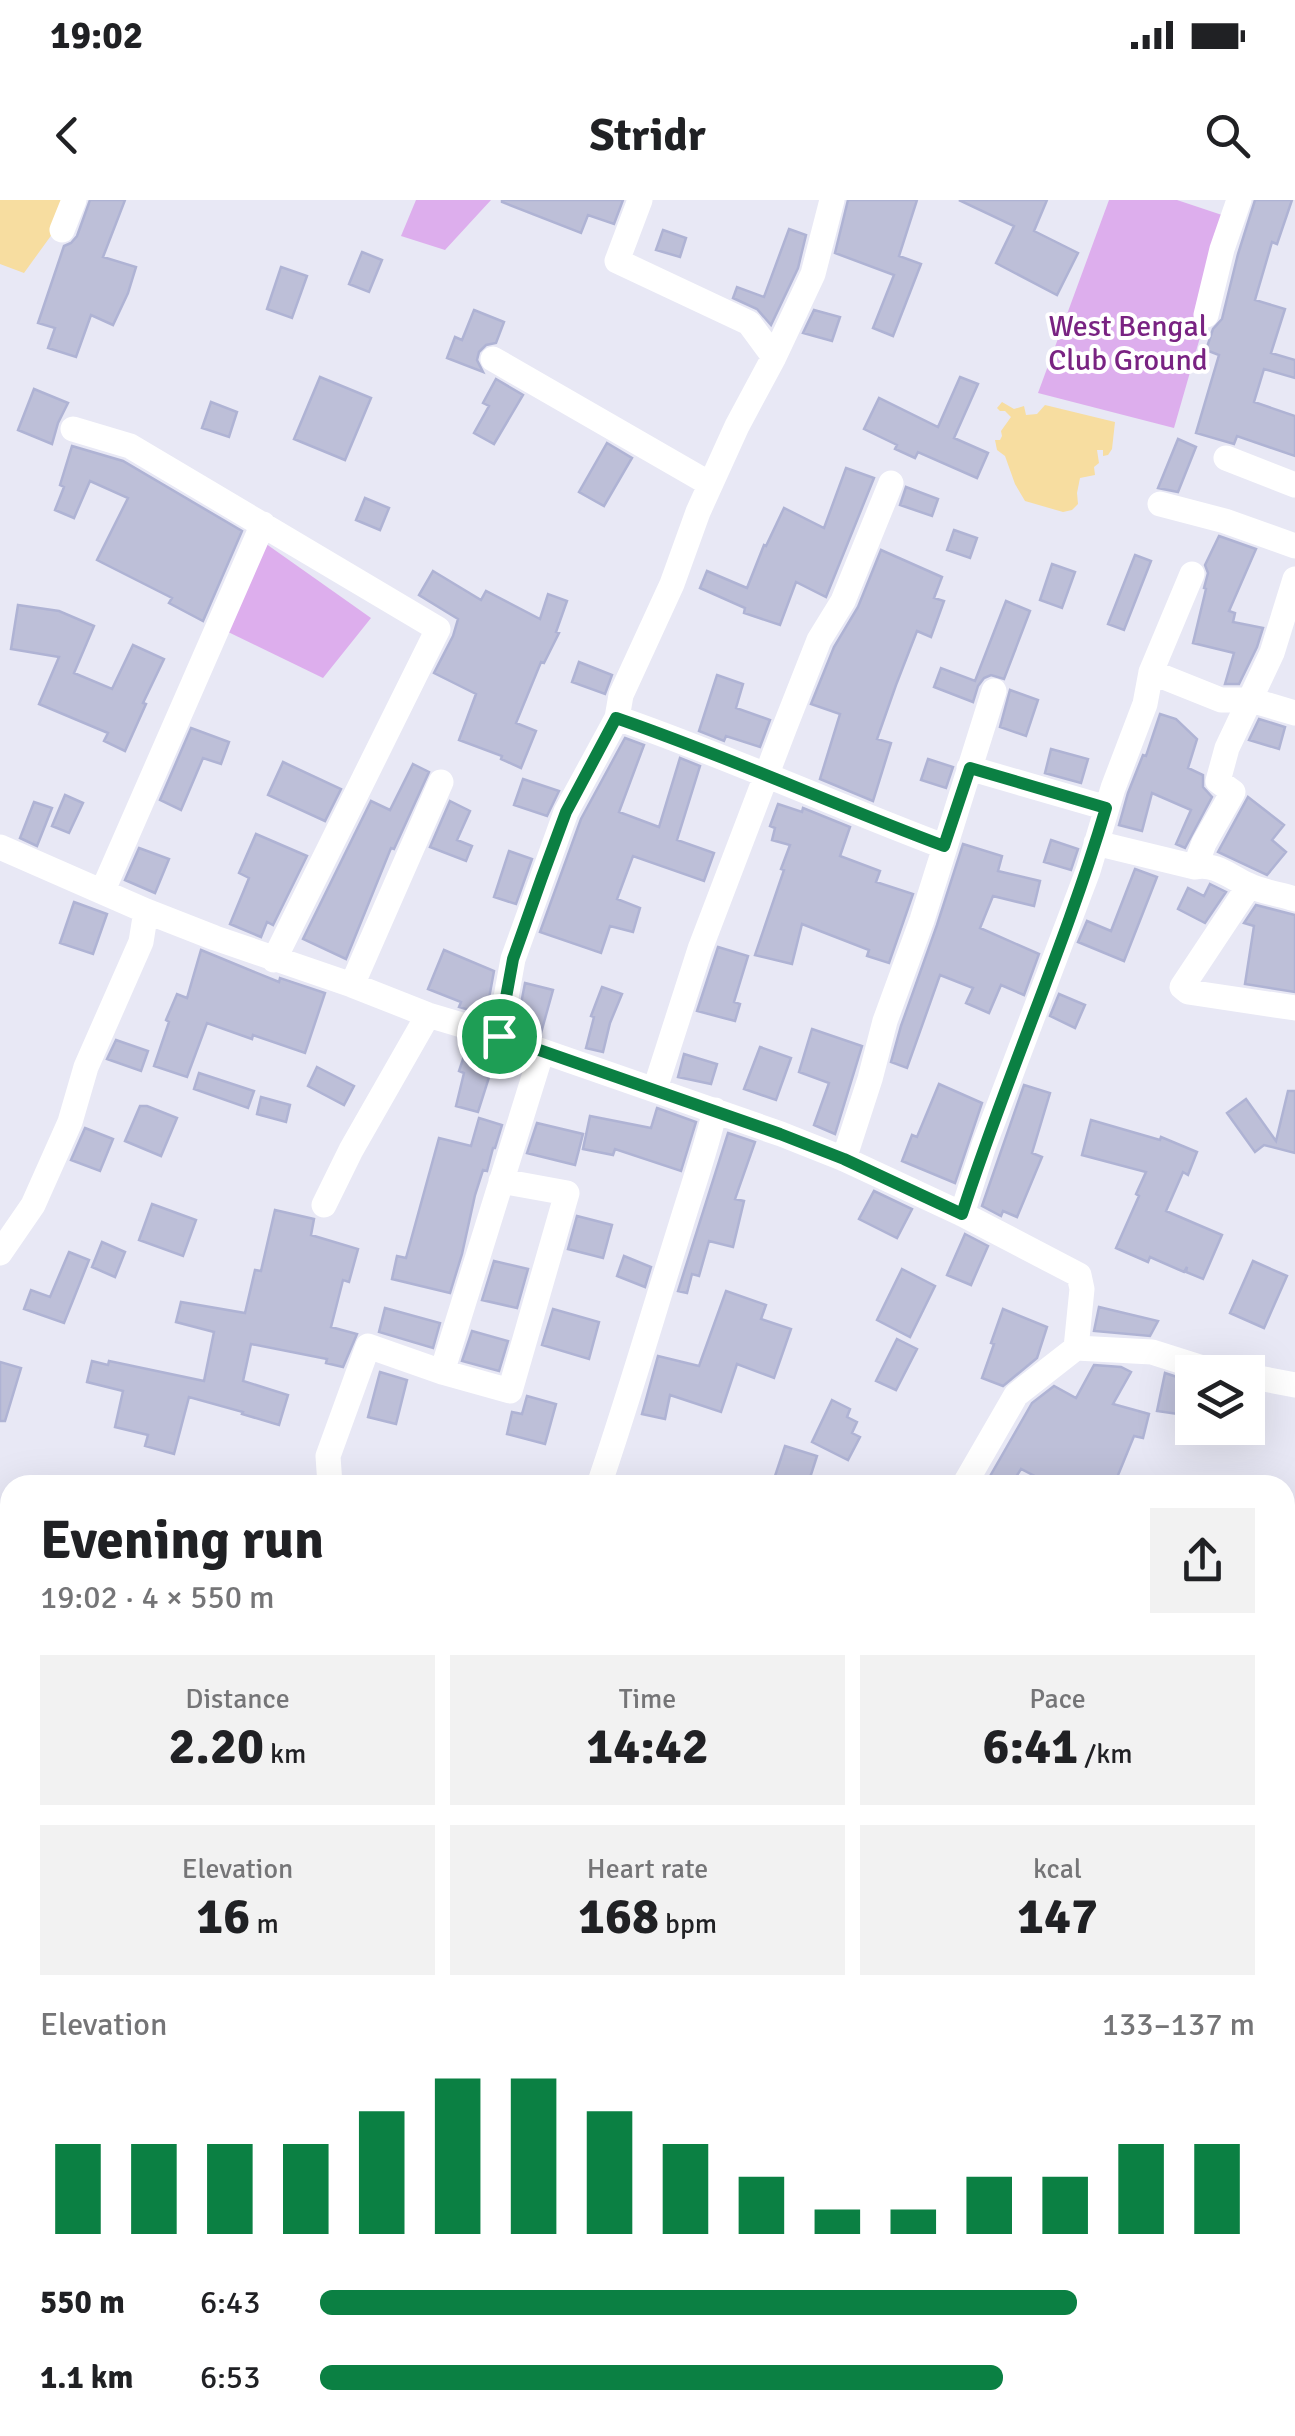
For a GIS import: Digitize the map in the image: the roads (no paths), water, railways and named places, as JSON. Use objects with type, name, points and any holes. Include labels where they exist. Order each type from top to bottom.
[{"type":"street","points":[[62,230],[74,200]]},
{"type":"street","points":[[640,200],[617,262],[748,323],[774,357]]},
{"type":"street","points":[[499,1036],[513,959],[566,812],[616,718],[621,695],[672,584],[710,484],[812,274],[832,200]]},
{"type":"street","points":[[1206,314],[1239,200]]},
{"type":"street","points":[[494,359],[710,484]]},
{"type":"street","points":[[73,428],[130,446],[438,630],[274,960]]},
{"type":"street","points":[[1226,458],[1295,485]]},
{"type":"street","points":[[654,1088],[700,949],[819,640],[842,601],[891,483]]},
{"type":"street","points":[[1160,504],[1225,521],[1295,546]]},
{"type":"street","points":[[103,890],[263,524]]},
{"type":"street","points":[[962,1214],[1145,704],[1151,672],[1192,574]]},
{"type":"street","points":[[1195,867],[1233,792],[1218,781],[1226,748],[1272,654],[1295,579]]},
{"type":"street","points":[[1151,672],[1221,700],[1251,700],[1295,713]]},
{"type":"street","points":[[844,1159],[885,1021],[922,920],[994,691]]},
{"type":"street","points":[[616,718],[944,846]]},
{"type":"street","points":[[970,768],[1106,808]]},
{"type":"street","points":[[352,985],[441,782]]},
{"type":"street","points":[[1096,844],[1195,867],[1204,865],[1228,873],[1248,886],[1295,899]]},
{"type":"street","points":[[0,847],[146,911],[274,960],[654,1088],[844,1159],[1079,1275],[1082,1289],[1076,1348]]},
{"type":"street","points":[[1248,886],[1182,987],[1188,992],[1295,1008]]},
{"type":"street","points":[[0,1253],[33,1205],[70,1122],[86,1066],[141,942],[146,911]]},
{"type":"street","points":[[324,1204],[428,1015]]},
{"type":"street","points":[[442,1372],[542,1051]]},
{"type":"street","points":[[601,1475],[715,1110]]},
{"type":"street","points":[[329,1475],[328,1456],[368,1346],[510,1391],[567,1194],[501,1181]]},
{"type":"street","points":[[970,1475],[1016,1395],[1076,1348],[1152,1352],[1175,1359]]},
{"type":"street","points":[[1265,1379],[1295,1385]]},
{"type":"park label","name":"West Bengal Club Ground","points":[[1128,343]]}]
